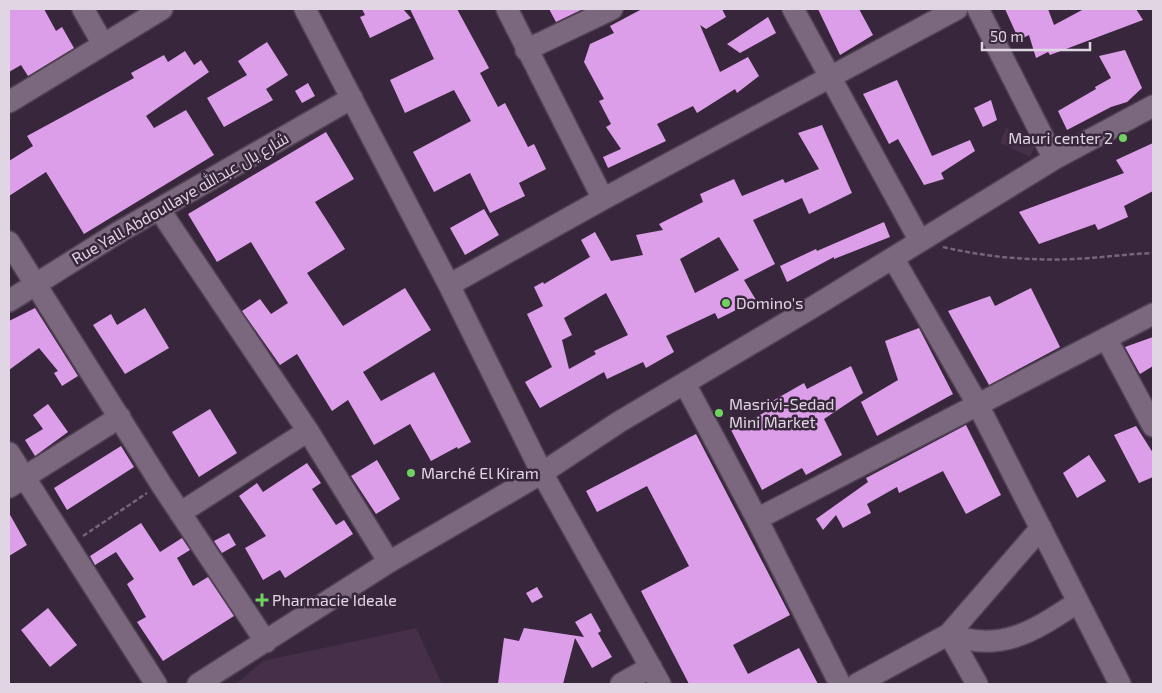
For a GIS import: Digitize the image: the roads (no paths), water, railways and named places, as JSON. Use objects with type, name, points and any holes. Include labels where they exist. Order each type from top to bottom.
[{"type":"street","points":[[83,9],[103,44]]},
{"type":"street","points":[[9,102],[162,9]]},
{"type":"street","points":[[305,9],[449,285],[542,473],[656,675],[621,684]]},
{"type":"street","points":[[507,9],[526,50],[603,199]]},
{"type":"street","points":[[526,50],[612,9]]},
{"type":"street","points":[[793,9],[920,241]]},
{"type":"street","points":[[449,285],[603,199],[957,9]]},
{"type":"street","points":[[978,9],[1054,159]]},
{"type":"street","name":"Rue Yall Abdoullaye شارع يال عبدالله","points":[[9,301],[159,209],[352,98]]},
{"type":"street","points":[[198,684],[389,562],[542,473],[620,422],[1054,159],[1153,106]]},
{"type":"street","points":[[159,209],[308,431],[389,562]]},
{"type":"street","points":[[9,242],[34,285],[161,484],[266,642]]},
{"type":"street","points":[[893,258],[978,405],[1120,684]]},
{"type":"street","points":[[757,520],[1153,314]]},
{"type":"street","points":[[1106,338],[1153,426]]},
{"type":"street","points":[[685,384],[757,520],[840,684]]},
{"type":"street","points":[[16,482],[120,417]]},
{"type":"street","points":[[180,513],[308,431]]},
{"type":"street","points":[[9,453],[16,482],[68,545],[156,684]]},
{"type":"street","points":[[857,684],[949,634],[1041,528]]},
{"type":"street","points":[[949,634],[977,642],[994,642],[1016,637],[1043,625],[1078,602]]},
{"type":"street","points":[[949,634],[978,684]]},
{"type":"place","name":"Mauri center 2","points":[[1123,138]]},
{"type":"place","name":"Domino's","points":[[726,303]]},
{"type":"place","name":"Masrivi-Sedad Mini Market","points":[[719,413]]},
{"type":"place","name":"Marché El Kiram","points":[[411,473]]},
{"type":"place","name":"Pharmacie Ideale","points":[[262,600]]}]
